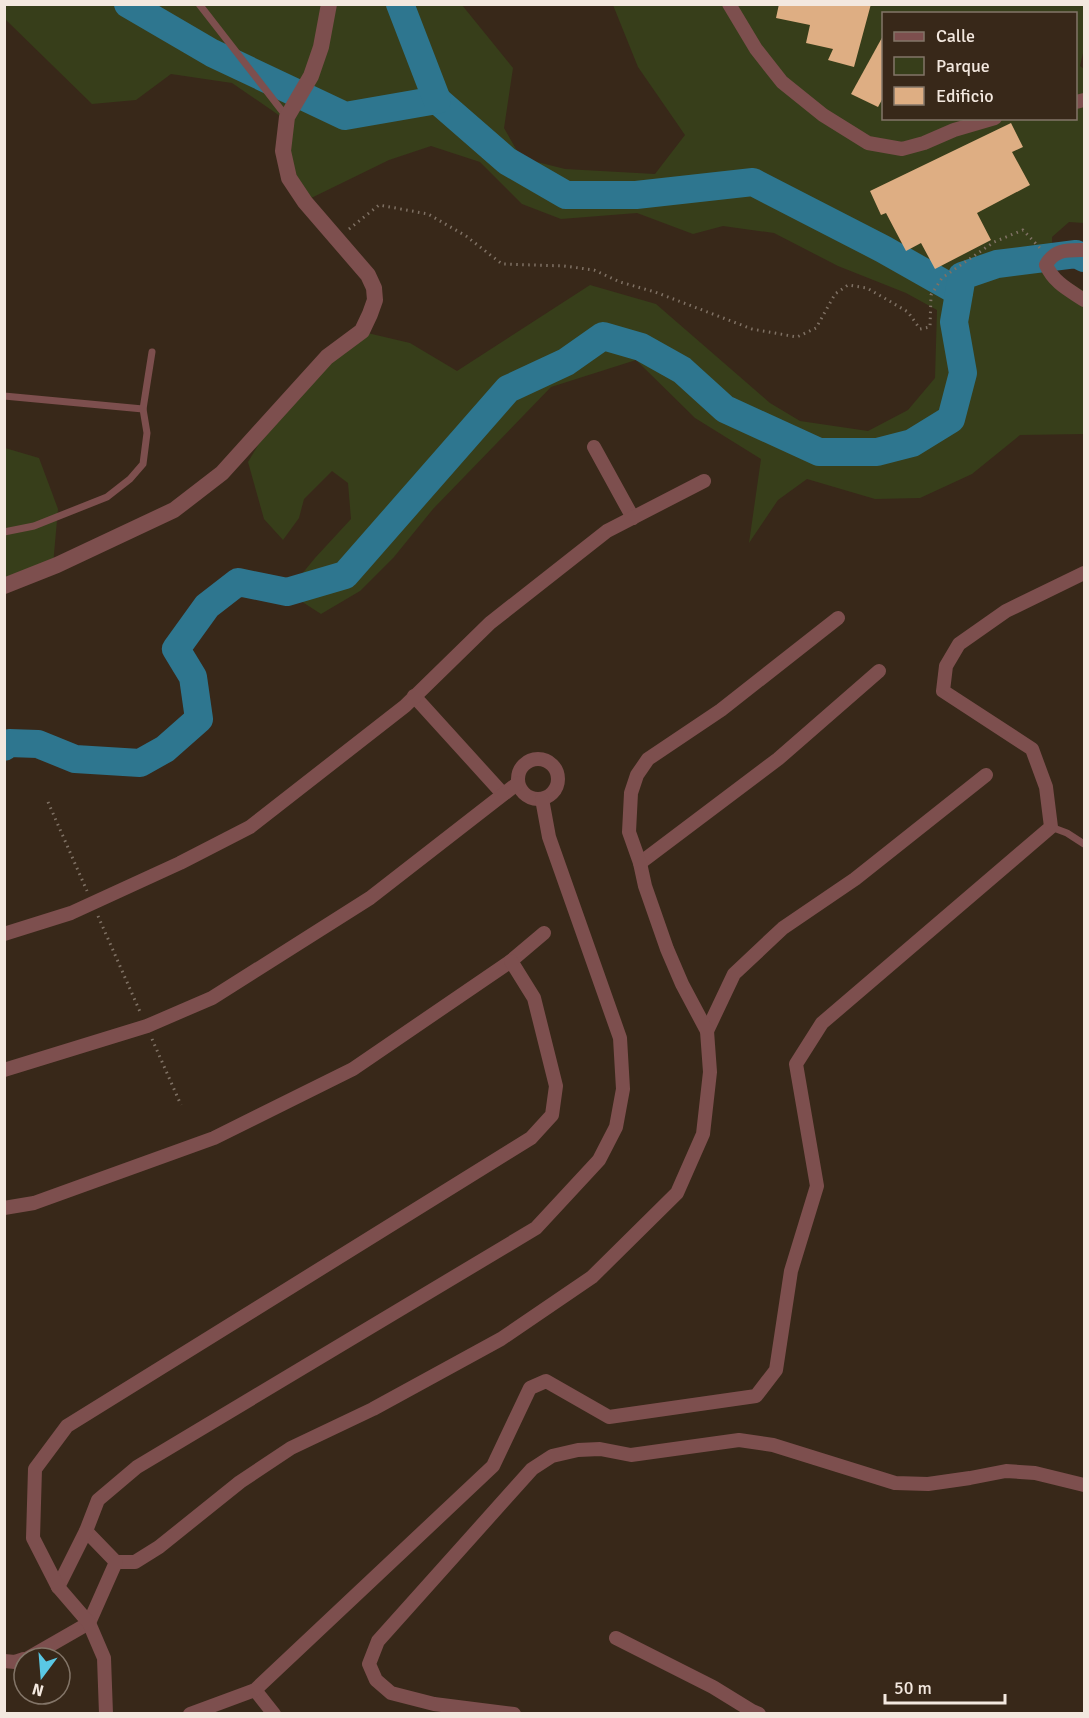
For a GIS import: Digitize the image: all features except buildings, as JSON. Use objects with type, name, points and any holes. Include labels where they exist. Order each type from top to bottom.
[{"type":"street","points":[[4,586],[57,565],[174,510],[222,473],[327,357],[362,331],[375,300],[374,288],[368,275],[305,202],[289,178],[283,151],[287,117],[311,76],[321,47],[329,4]]},
{"type":"street","points":[[729,4],[756,49],[782,82],[823,115],[868,143],[902,149],[988,120]]},
{"type":"street","points":[[1084,250],[1061,250],[1049,258],[1046,265],[1051,275],[1084,300]]},
{"type":"street","points":[[594,447],[633,518]]},
{"type":"street","points":[[4,934],[71,913],[180,863],[250,827],[405,706],[490,623],[608,531],[704,481]]},
{"type":"street","points":[[190,1713],[262,1701],[493,1466],[530,1388],[546,1381],[609,1417],[756,1396],[776,1370],[791,1271],[817,1186],[795,1064],[822,1023],[1051,827],[1046,787],[1032,749],[943,691],[946,666],[959,644],[1006,611],[1084,573]]},
{"type":"street","points":[[86,1531],[116,1562],[135,1563],[159,1547],[240,1482],[291,1448],[373,1409],[501,1339],[592,1276],[677,1193],[703,1134],[710,1072],[707,1031],[682,984],[667,949],[645,886],[629,832],[630,793],[637,775],[648,759],[721,710],[838,618]]},
{"type":"street","points":[[640,863],[778,759],[879,671]]},
{"type":"street","points":[[414,696],[503,794]]},
{"type":"street","points":[[534,759],[545,760],[553,766],[558,776],[557,786],[551,795],[542,799],[531,798],[522,792],[518,783],[519,772],[525,764],[534,759]]},
{"type":"street","points":[[707,1031],[734,974],[783,928],[855,879],[986,775]]},
{"type":"street","points":[[4,1070],[147,1026],[212,998],[370,898],[518,783]]},
{"type":"street","points":[[58,1587],[86,1531],[98,1500],[137,1467],[536,1228],[599,1160],[616,1127],[623,1089],[620,1038],[549,837],[542,799]]},
{"type":"street","points":[[4,1208],[34,1203],[214,1138],[353,1069],[510,961],[544,933]]},
{"type":"street","points":[[106,1713],[104,1658],[89,1623],[58,1587],[33,1538],[35,1469],[67,1426],[531,1138],[552,1115],[556,1086],[534,998],[510,961]]},
{"type":"street","points":[[514,1713],[434,1704],[391,1693],[376,1680],[369,1664],[378,1641],[532,1469],[552,1456],[578,1450],[600,1449],[631,1455],[739,1440],[773,1445],[895,1483],[927,1484],[1006,1471],[1035,1473],[1084,1485]]},
{"type":"street","points":[[49,1646],[89,1623],[116,1562]]},
{"type":"street","points":[[616,1638],[759,1713]]},
{"type":"street","points":[[262,1701],[274,1713]]},
{"type":"lane","points":[[199,4],[287,117]]},
{"type":"lane","points":[[4,531],[34,526],[107,497],[130,479],[143,464],[147,433],[143,408],[152,352]]},
{"type":"lane","points":[[4,396],[143,408]]},
{"type":"lane","points":[[1051,827],[1067,833],[1084,844]]},
{"type":"path","points":[[338,238],[379,205],[428,214],[466,236],[502,264],[564,266],[594,270],[620,282],[655,292],[752,329],[797,337],[816,328],[835,294],[848,285],[867,288],[908,312],[920,329],[930,327],[931,295],[942,278],[994,242],[1023,230],[1049,258]]},
{"type":"path","points":[[48,802],[181,1105]]},
{"type":"green space","points":[[4,5],[462,5],[513,68],[504,128],[521,158],[565,169],[655,174],[685,135],[638,67],[613,5],[1084,5],[1084,49],[1080,66],[1084,69],[1084,223],[1069,222],[1052,237],[1052,272],[1084,291],[1084,434],[1020,435],[972,474],[920,498],[875,499],[807,479],[778,500],[749,543],[761,459],[695,418],[636,360],[551,387],[433,509],[394,557],[360,591],[321,614],[287,592],[351,519],[348,483],[332,471],[304,499],[299,518],[283,540],[264,519],[248,462],[289,393],[359,331],[410,343],[457,371],[590,285],[656,304],[770,403],[800,421],[868,431],[908,410],[935,378],[937,310],[906,293],[838,266],[774,233],[723,226],[693,234],[637,213],[561,219],[522,204],[480,162],[431,146],[389,160],[301,203],[283,118],[232,83],[171,74],[136,100],[92,104],[5,19]]},
{"type":"green space","points":[[5,448],[39,458],[58,509],[53,565],[5,585]]},
{"type":"waterway","points":[[128,4],[212,53],[345,116],[437,100],[507,161],[566,195],[636,195],[753,182],[883,249],[959,292]]},
{"type":"waterway","points":[[400,4],[437,100]]},
{"type":"waterway","points":[[4,747],[9,743],[38,744],[75,759],[140,763],[165,749],[199,719],[193,677],[176,649],[207,606],[238,582],[287,592],[345,575],[508,389],[566,362],[603,336],[641,347],[682,370],[725,409],[819,452],[877,452],[912,443],[951,419],[963,373],[954,322],[962,276],[997,264],[1076,254],[1084,258]]}]
